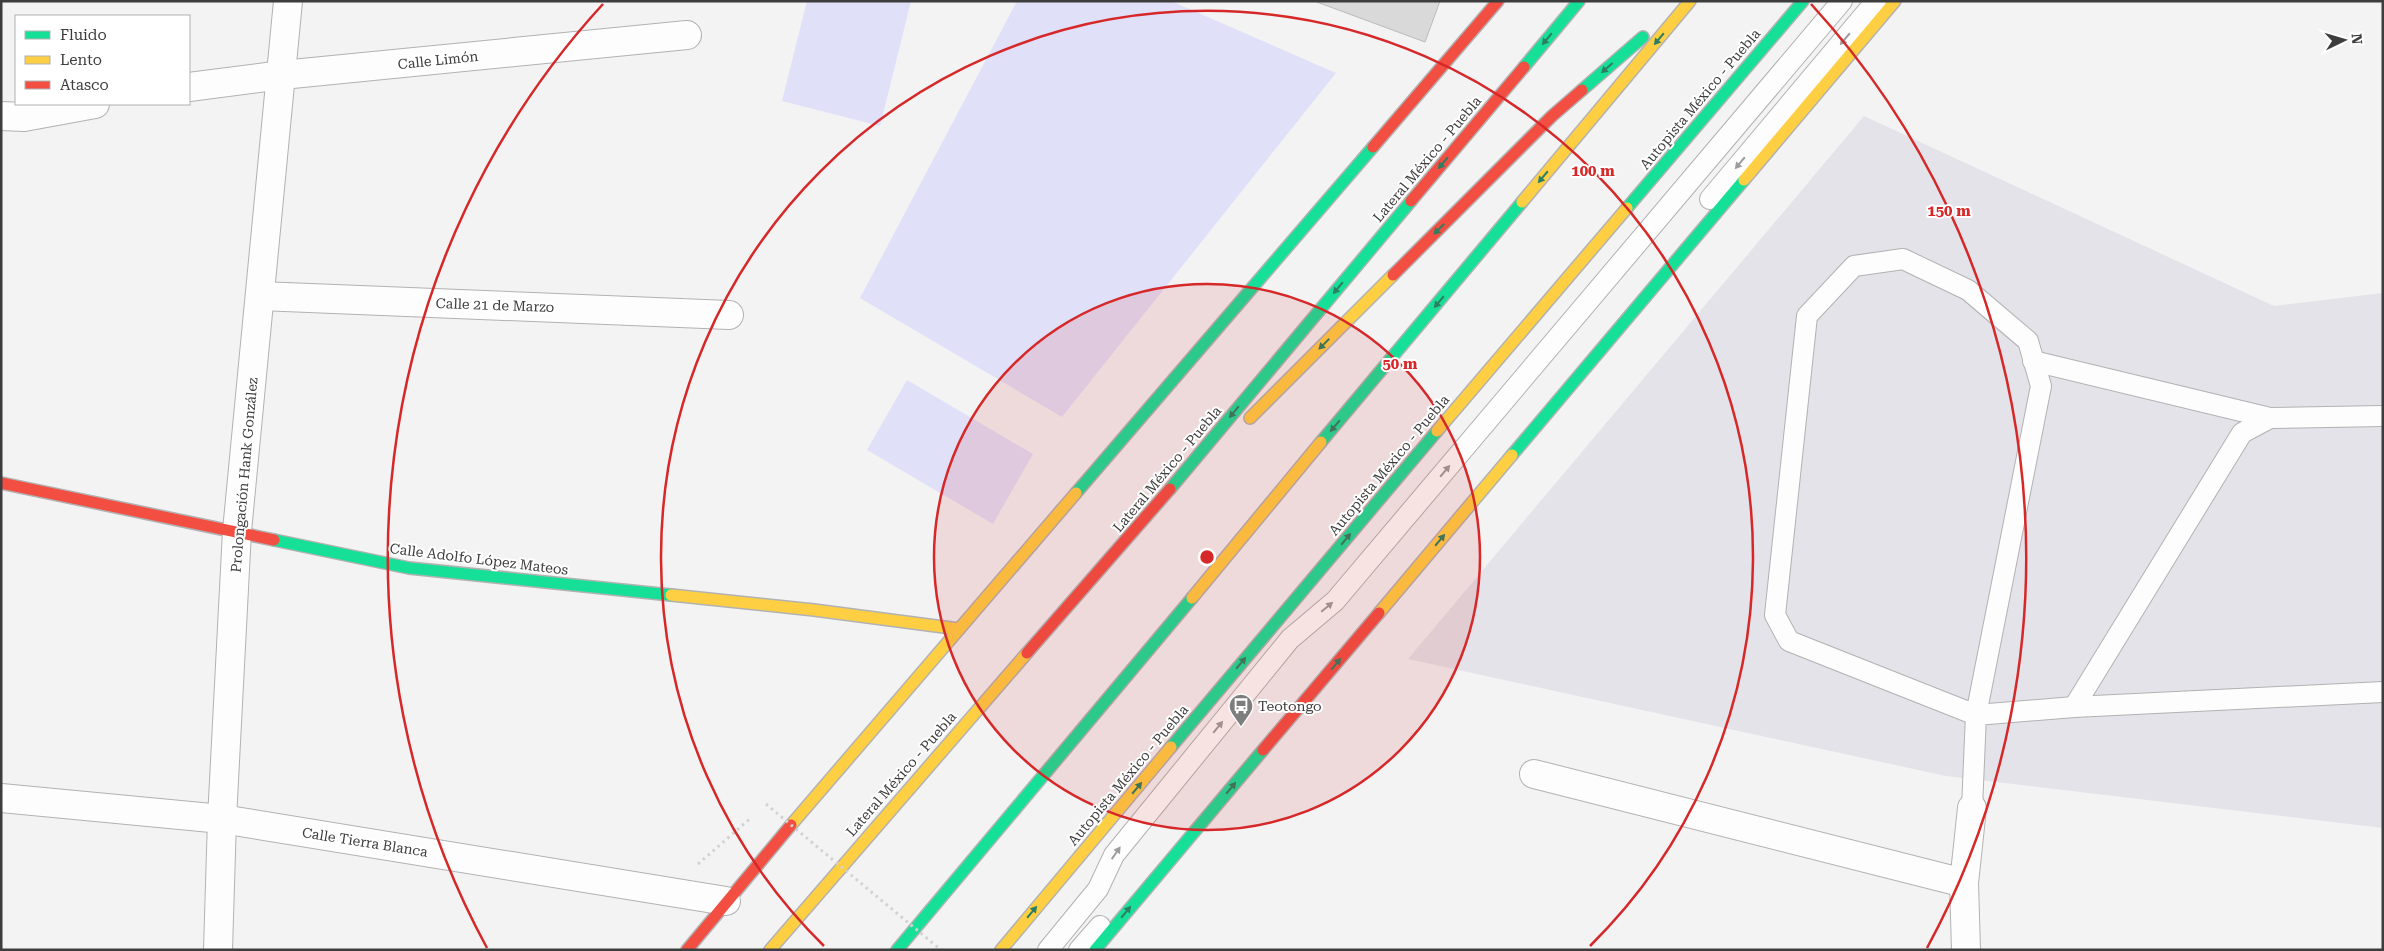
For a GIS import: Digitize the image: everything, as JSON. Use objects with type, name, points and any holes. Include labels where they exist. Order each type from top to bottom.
[{"type":"main road","points":[[687,950],[726,901],[1498,1]]},
{"type":"main road","name":"Lateral México - Puebla","points":[[770,950],[853,852],[1124,543],[1579,1]]},
{"type":"main road","points":[[1244,424],[1552,116],[1683,1]]},
{"type":"main road","points":[[897,950],[1690,1]]},
{"type":"main road","name":"Autopista México - Puebla","points":[[1001,950],[1339,547],[1803,1]]},
{"type":"main road","points":[[1094,950],[1895,1]]},
{"type":"main road","points":[[1124,543],[1223,445]]},
{"type":"main road","name":"Calle Adolfo López Mateos","points":[[1,483],[408,568],[814,610],[959,629]]},
{"type":"street","name":"Prolongación Hank González","points":[[218,950],[222,819],[237,531],[288,1]]},
{"type":"street","name":"Calle Limón","points":[[190,87],[282,75],[687,35]]},
{"type":"street","points":[[1,116],[24,117],[90,105]]},
{"type":"street","name":"Calle 21 de Marzo","points":[[260,296],[729,314]]},
{"type":"street","points":[[1534,774],[1964,883]]},
{"type":"street","name":"Calle Tierra Blanca","points":[[1,798],[222,819],[726,901]]},
{"type":"street","points":[[1966,950],[1964,883],[1972,808]]},
{"type":"lane","points":[[1048,950],[1098,889],[1114,855],[1290,639],[1334,602],[1842,1]]},
{"type":"lane","points":[[1079,950],[1876,1]]},
{"type":"lane","points":[[1972,808],[1976,715],[2041,386],[2028,342],[1968,290],[1903,259],[1854,266],[1807,316],[1775,615],[1789,641],[1976,715],[2074,707],[2383,692]]},
{"type":"lane","points":[[2033,361],[2270,418],[2383,416]]},
{"type":"lane","points":[[2074,707],[2242,433],[2270,418]]},
{"type":"path","points":[[667,890],[766,804],[940,950]]},
{"type":"shaded area","points":[[807,1],[911,1],[880,126],[782,101]]},
{"type":"shaded area","points":[[1017,1],[1171,1],[1336,73],[1062,417],[860,298]]},
{"type":"shaded area","points":[[1864,116],[2274,306],[2383,293],[2383,828],[1946,776],[1408,659]]},
{"type":"shaded area","points":[[907,380],[1033,454],[993,524],[867,450]]},
{"type":"building","points":[[1314,1],[1440,1],[1425,42]]},
{"type":"traffic: fast","points":[[1524,67],[1579,1]]},
{"type":"traffic: fast","points":[[1627,208],[1803,1]]},
{"type":"traffic: fast","points":[[1582,90],[1643,37]]},
{"type":"traffic: fast","points":[[1076,493],[1373,147]]},
{"type":"traffic: fast","points":[[1512,455],[1744,180]]},
{"type":"traffic: fast","points":[[1170,489],[1411,201]]},
{"type":"traffic: fast","points":[[1321,442],[1522,202]]},
{"type":"traffic: fast","points":[[1171,747],[1437,431]]},
{"type":"traffic: fast","points":[[274,540],[409,568],[671,595]]},
{"type":"traffic: fast","points":[[897,950],[1192,598]]},
{"type":"traffic: fast","points":[[1095,950],[1263,750]]},
{"type":"traffic: slow","points":[[1522,202],[1690,1]]},
{"type":"traffic: slow","points":[[1744,180],[1895,1]]},
{"type":"traffic: slow","points":[[1437,431],[1627,208]]},
{"type":"traffic: slow","points":[[1250,418],[1393,275]]},
{"type":"traffic: slow","points":[[1192,598],[1321,442]]},
{"type":"traffic: slow","points":[[1379,613],[1512,455]]},
{"type":"traffic: slow","points":[[791,825],[1076,493]]},
{"type":"traffic: slow","points":[[671,595],[814,610],[959,629]]},
{"type":"traffic: slow","points":[[770,950],[1027,653]]},
{"type":"traffic: slow","points":[[1001,950],[1171,747]]},
{"type":"traffic: jam","points":[[1373,147],[1498,1]]},
{"type":"traffic: jam","points":[[1411,201],[1524,67]]},
{"type":"traffic: jam","points":[[1393,275],[1552,116],[1582,90]]},
{"type":"traffic: jam","points":[[1,483],[274,540]]},
{"type":"traffic: jam","points":[[1027,653],[1170,489]]},
{"type":"traffic: jam","points":[[1263,750],[1379,613]]},
{"type":"traffic: jam","points":[[687,950],[791,825]]},
{"type":"place","name":"Teotongo","points":[[1241,727]]}]
